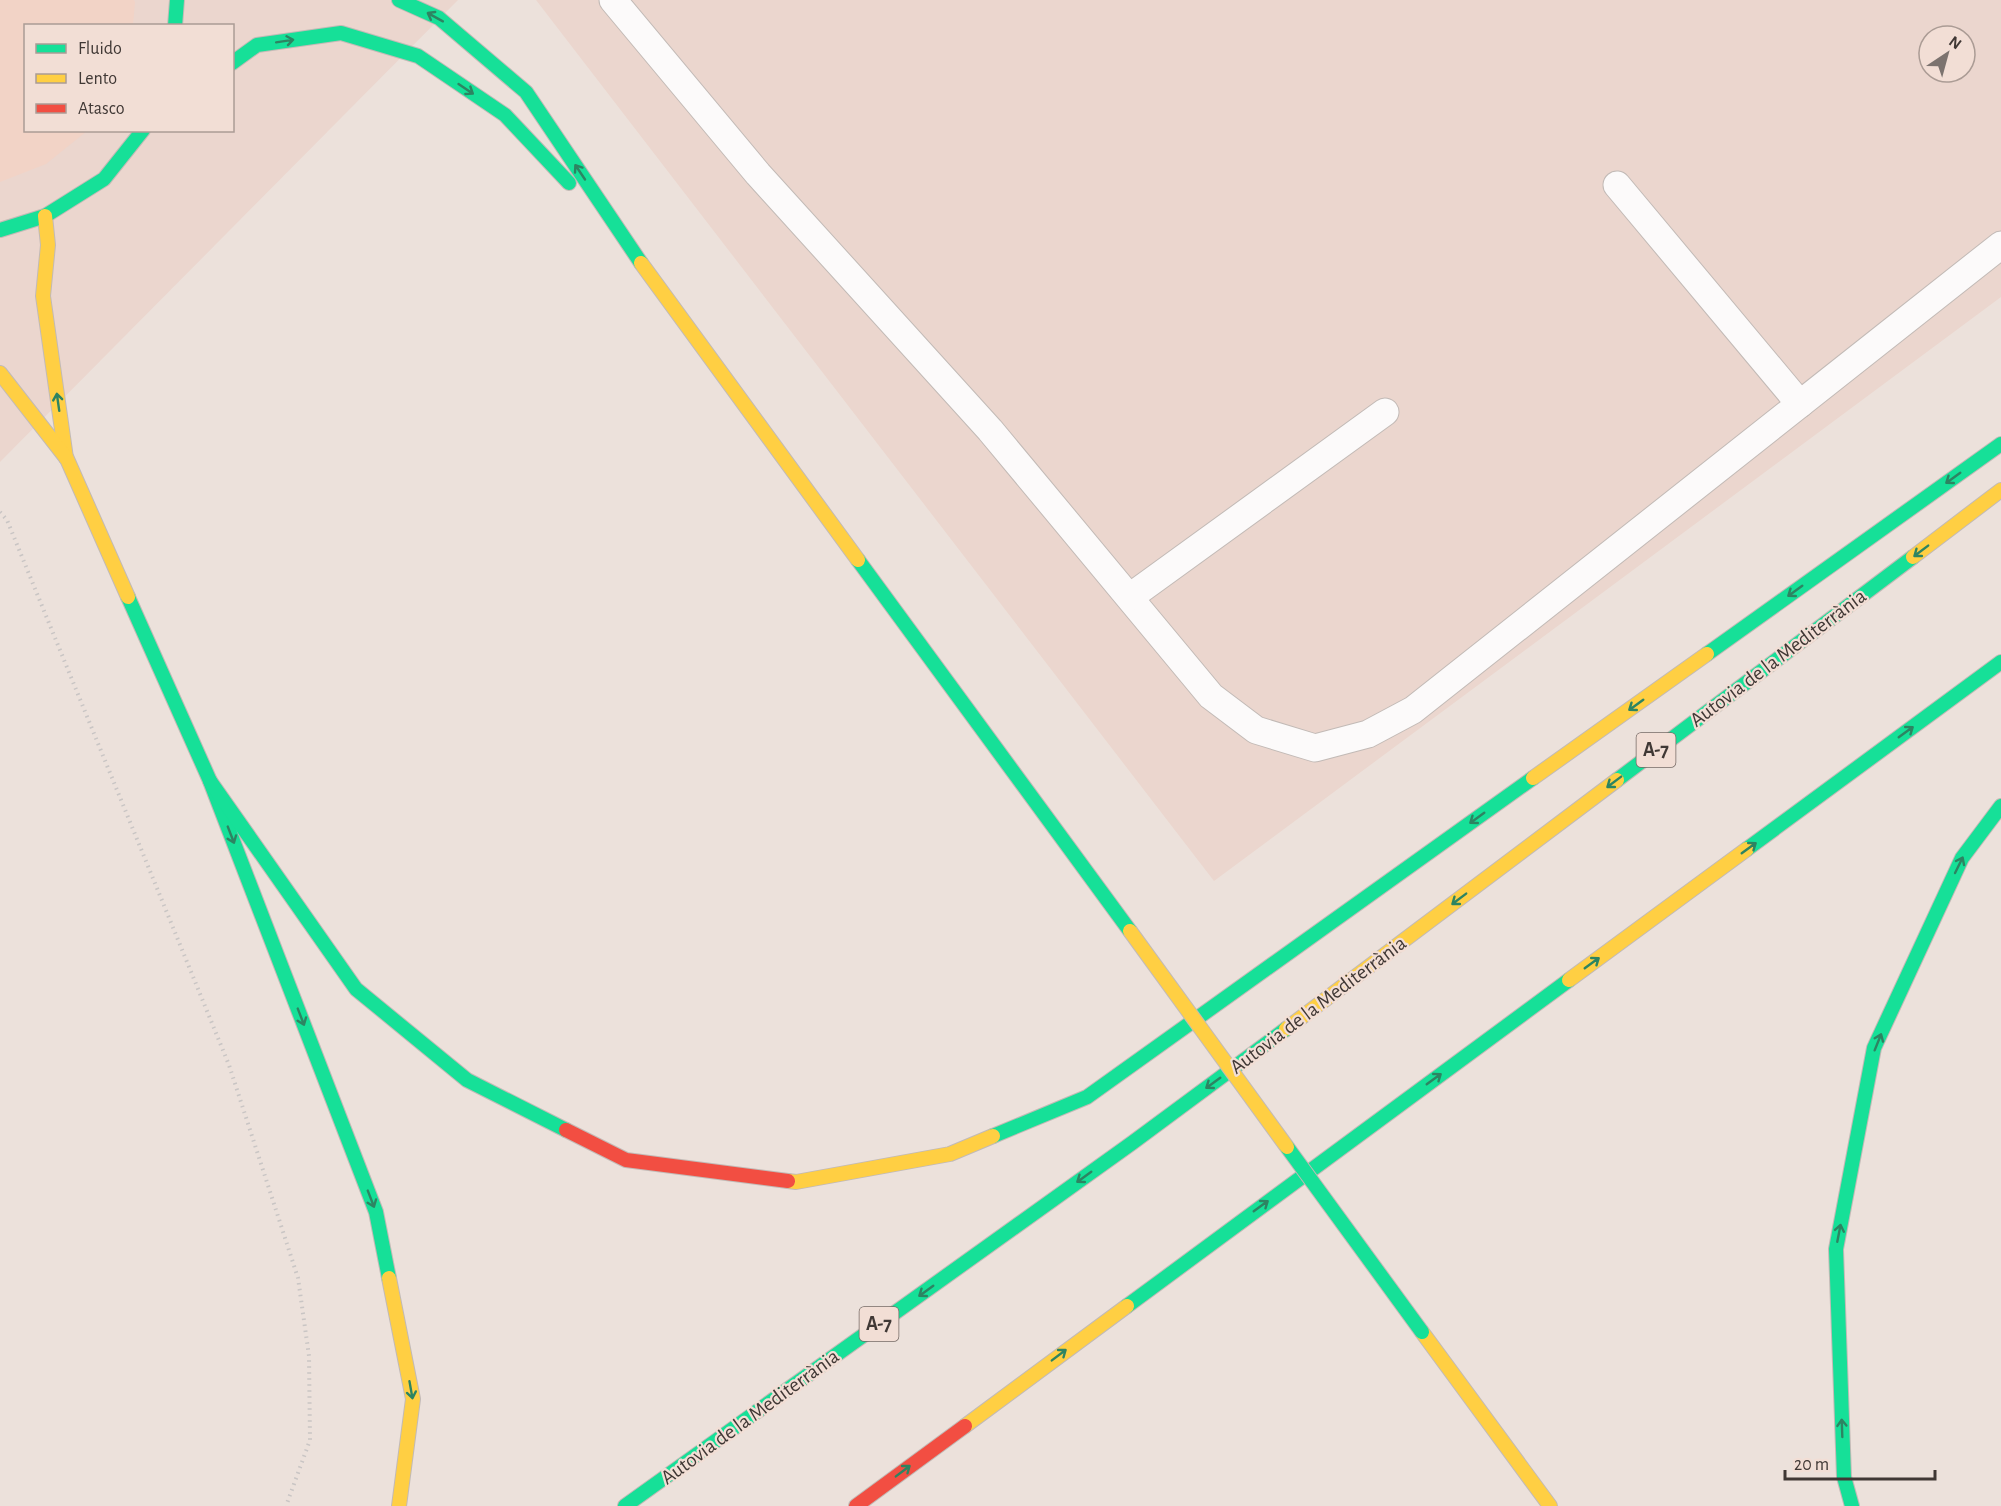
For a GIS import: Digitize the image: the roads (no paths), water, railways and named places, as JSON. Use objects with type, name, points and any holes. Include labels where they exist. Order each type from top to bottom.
[{"type":"main road","points":[[175,24],[177,0]]},
{"type":"main road","points":[[399,0],[439,18],[526,92],[636,256],[1550,1506]]},
{"type":"main road","points":[[234,62],[257,45],[340,33],[418,56],[505,115],[636,256]]},
{"type":"main road","points":[[0,230],[45,216],[104,179],[141,132]]},
{"type":"main road","points":[[45,216],[48,245],[43,296],[66,459]]},
{"type":"main road","points":[[0,373],[66,459],[210,781],[376,1212],[413,1399],[399,1506]]},
{"type":"main road","points":[[210,781],[356,989],[467,1080],[626,1160],[796,1182],[950,1154],[1087,1097],[2001,444]]},
{"type":"main road","name":"Autovia de la Mediterrània","points":[[625,1506],[1132,1143],[2001,490]]},
{"type":"main road","points":[[856,1506],[2001,662]]},
{"type":"main road","points":[[1852,1506],[1844,1477],[1836,1249],[1874,1048],[1962,858],[2001,806]]},
{"type":"lane","points":[[613,0],[758,174],[990,430],[1211,696],[1256,730],[1315,748],[1368,734],[1413,710],[2001,245]]},
{"type":"lane","points":[[1617,185],[1800,404]]},
{"type":"lane","points":[[1130,597],[1385,412]]}]
